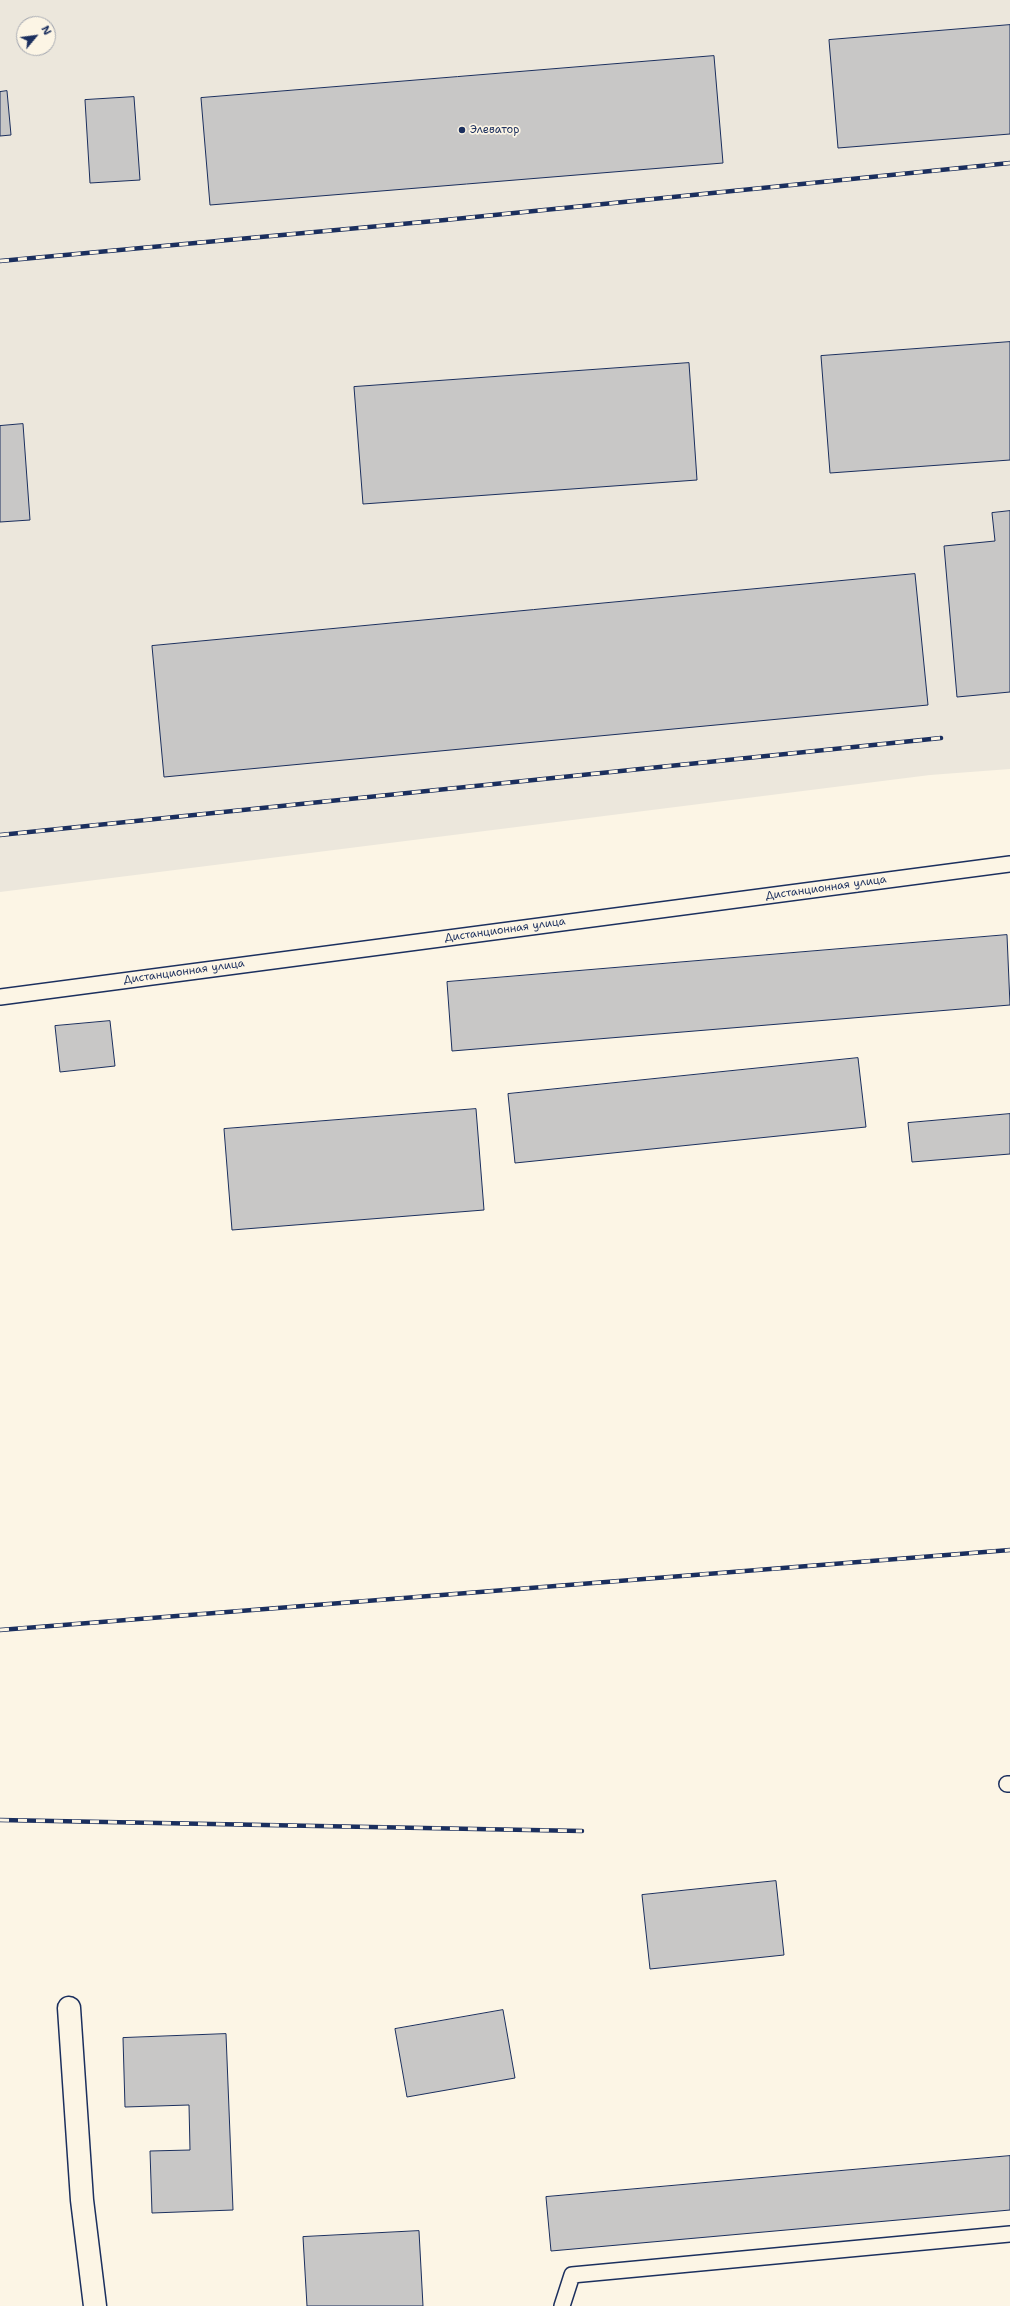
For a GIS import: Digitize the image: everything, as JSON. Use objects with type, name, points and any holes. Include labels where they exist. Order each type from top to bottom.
[{"type":"street","points":[[69,2008],[82,2200],[95,2306]]},
{"type":"lane","name":"Дистанционная улица","points":[[0,997],[1010,864]]},
{"type":"lane","points":[[562,2306],[572,2276],[1010,2234]]},
{"type":"shaded area","points":[[0,0],[1010,0],[1010,769],[930,775],[0,892]]},
{"type":"building","points":[[1010,25],[1010,134],[838,148],[829,40]]},
{"type":"building","name":"Элеватор","points":[[714,56],[723,163],[210,205],[201,98]]},
{"type":"building","points":[[7,91],[11,135],[0,136],[0,92]]},
{"type":"building","points":[[134,97],[140,180],[90,183],[85,100]]},
{"type":"building","points":[[1010,342],[1010,460],[830,473],[821,356]]},
{"type":"building","points":[[689,363],[697,480],[363,504],[354,387]]},
{"type":"building","points":[[23,424],[30,520],[0,522],[0,426]]},
{"type":"building","points":[[1010,511],[1010,692],[957,697],[944,546],[995,541],[992,513]]},
{"type":"building","points":[[915,574],[928,705],[164,777],[152,646]]},
{"type":"building","points":[[1007,935],[1010,1005],[452,1051],[447,982]]},
{"type":"building","points":[[110,1021],[115,1066],[60,1072],[55,1026]]},
{"type":"building","points":[[858,1058],[866,1127],[515,1163],[508,1094]]},
{"type":"building","points":[[476,1109],[484,1210],[232,1230],[224,1129]]},
{"type":"building","points":[[1010,1114],[1010,1154],[912,1162],[908,1123]]},
{"type":"building","points":[[776,1881],[784,1955],[650,1969],[642,1895]]},
{"type":"building","points":[[503,2010],[515,2078],[407,2097],[395,2029]]},
{"type":"building","points":[[226,2034],[233,2210],[152,2213],[150,2151],[190,2150],[189,2105],[125,2107],[123,2038]]},
{"type":"building","points":[[1010,2156],[1010,2210],[551,2251],[546,2197]]},
{"type":"building","points":[[419,2231],[423,2306],[307,2306],[303,2237]]},
{"type":"railway","points":[[0,261],[445,220],[1010,163]]},
{"type":"railway","points":[[0,835],[941,738]]},
{"type":"railway","points":[[0,1630],[1010,1550]]},
{"type":"railway","points":[[0,1820],[582,1831]]},
{"type":"place","name":"Элеватор","points":[[462,130]]}]
